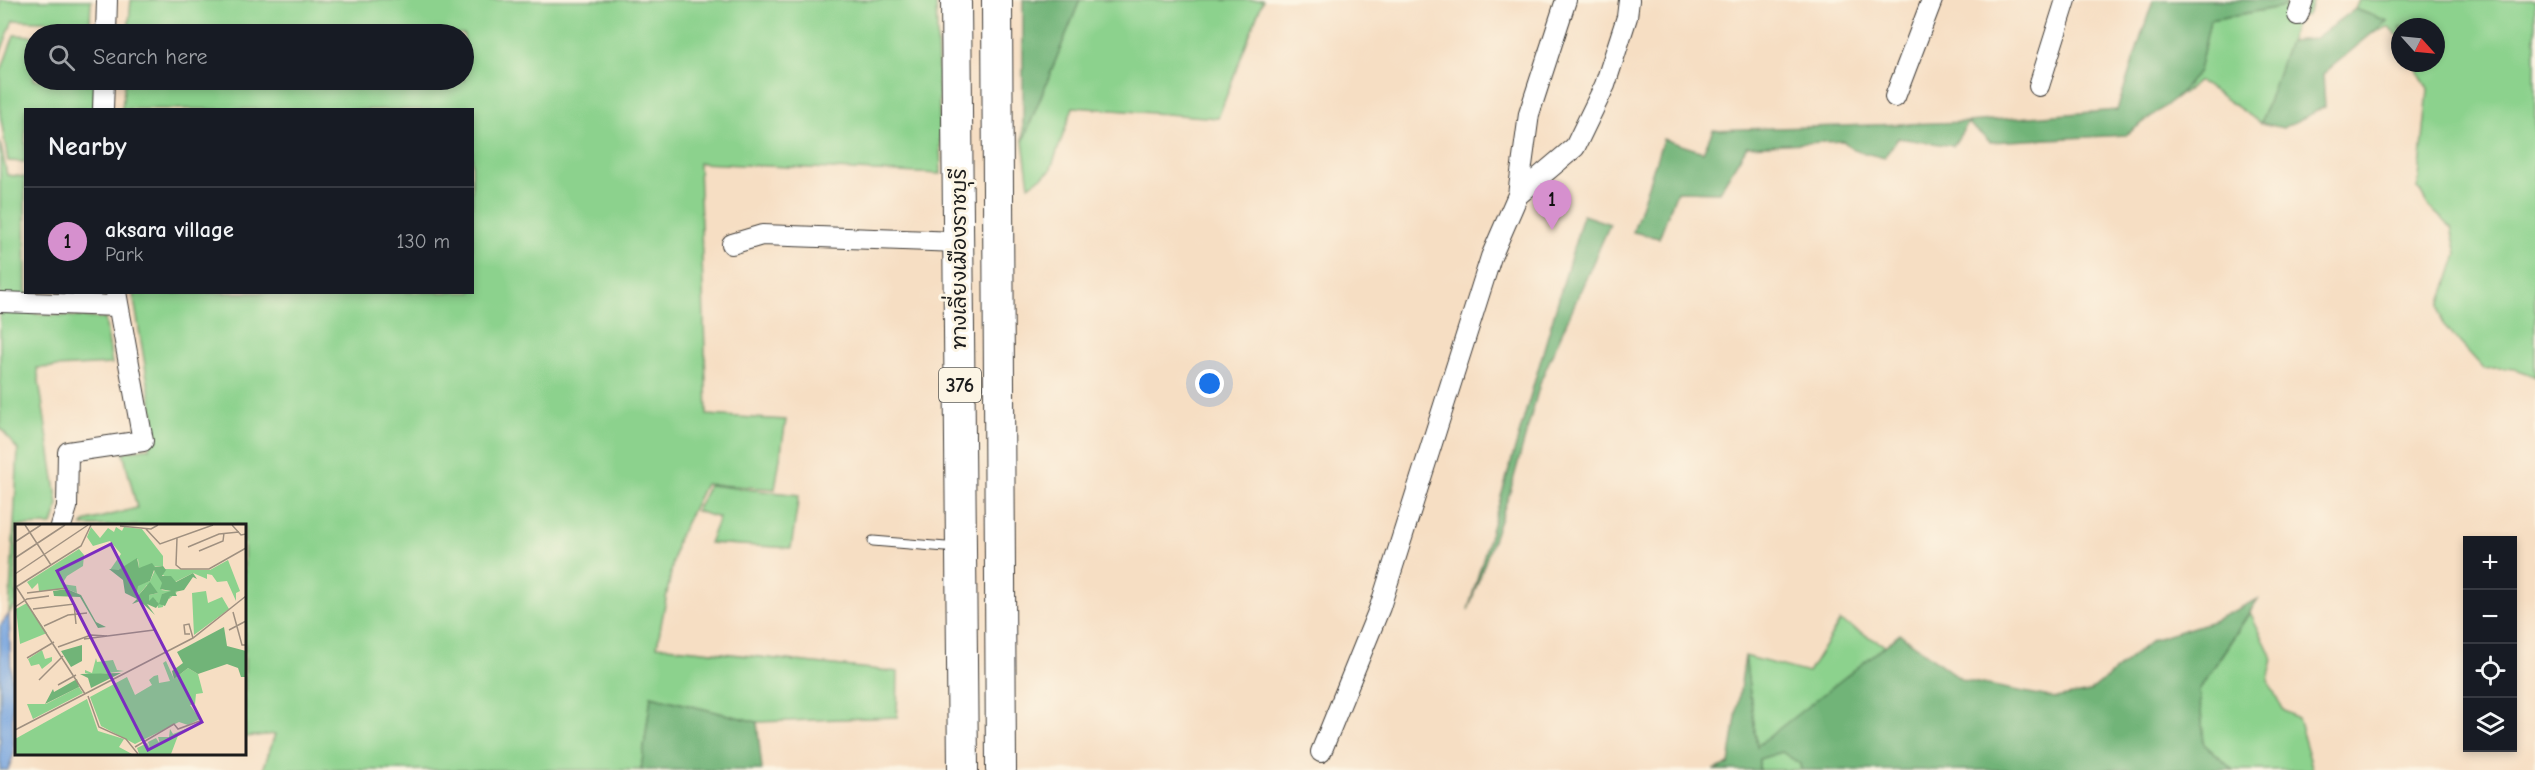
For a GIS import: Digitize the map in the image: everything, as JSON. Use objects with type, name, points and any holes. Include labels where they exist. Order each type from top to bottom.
[{"type":"main road","name":"ทางเลี่ยงเมืองราชบุรี","points":[[956,0],[963,770]]},
{"type":"main road","name":"ทางเลี่ยงเมืองราชบุรี","points":[[998,0],[1001,770]]},
{"type":"street","points":[[106,24],[107,0]]},
{"type":"street","points":[[1321,752],[1380,607],[1491,257],[1518,195],[1528,114],[1566,0]]},
{"type":"street","points":[[1518,195],[1575,147],[1605,84],[1627,17],[1629,0]]},
{"type":"street","points":[[1895,97],[1932,0]]},
{"type":"street","points":[[2039,86],[2066,0]]},
{"type":"street","points":[[104,90],[104,108]]},
{"type":"street","points":[[732,244],[762,235],[959,242]]},
{"type":"street","points":[[0,302],[117,299],[143,441],[68,452],[67,507],[61,524]]},
{"type":"lane","points":[[873,541],[961,549]]},
{"type":"green space","points":[[0,0],[91,0],[90,23],[13,20],[0,54]]},
{"type":"green space","points":[[131,0],[936,0],[941,174],[699,163],[707,415],[786,420],[775,489],[705,484],[677,541],[657,646],[898,672],[897,717],[757,722],[651,696],[641,770],[263,770],[275,734],[246,737],[246,524],[83,524],[137,508],[123,452],[149,448],[154,419],[133,294],[474,294],[474,108],[122,108],[124,90],[474,90],[474,24],[129,24]]},
{"type":"green space","points":[[1023,0],[1080,0],[1023,141]]},
{"type":"green space","points":[[1080,0],[1263,0],[1218,118],[1073,107],[1050,171],[1029,186],[1023,141]]},
{"type":"green space","points":[[2153,0],[2287,0],[2285,6],[2210,20],[2199,71],[2175,99],[2126,135],[1990,142],[1968,123],[1953,146],[1898,138],[1884,158],[1854,150],[1843,141],[1747,146],[1719,192],[1677,191],[1659,238],[1633,232],[1663,139],[1703,152],[1713,130],[1968,122],[2117,110]]},
{"type":"green space","points":[[2303,0],[2314,0],[2306,16],[2298,16],[2261,123],[2199,81],[2175,99],[2199,71],[2210,20],[2285,6],[2298,15]]},
{"type":"green space","points":[[2359,0],[2535,0],[2535,377],[2510,368],[2484,369],[2443,324],[2440,306],[2457,254],[2451,227],[2429,207],[2418,188],[2428,90],[2419,72],[2445,72],[2445,18],[2391,18],[2391,30],[2388,27],[2371,34],[2387,21],[2355,9]]},
{"type":"green space","points":[[2355,9],[2387,21],[2323,74],[2325,107],[2283,128],[2261,123],[2289,41],[2314,39]]},
{"type":"green space","points":[[14,35],[24,36],[24,90],[96,90],[95,108],[24,108],[24,162],[8,161],[0,114],[0,74]]},
{"type":"green space","points":[[0,142],[7,175],[24,177],[24,294],[28,294],[28,313],[105,319],[112,364],[37,368],[58,505],[52,524],[15,524],[15,606],[9,614],[18,450],[0,427]]},
{"type":"green space","points":[[1583,215],[1610,224],[1541,380],[1510,492],[1468,610]]},
{"type":"green space","points":[[709,485],[799,495],[791,548],[709,543],[719,518],[696,511]]},
{"type":"green space","points":[[2258,599],[2199,690],[2204,744],[2233,770],[1801,770],[1800,764],[1782,752],[1759,759],[1759,770],[1713,770],[1729,764],[1745,656],[1757,746],[1900,634],[1962,680],[2055,698],[2090,692],[2152,640],[2213,621]]},
{"type":"green space","points":[[2250,612],[2273,659],[2268,680],[2283,710],[2298,718],[2313,770],[2233,770],[2204,744],[2199,690]]},
{"type":"green space","points":[[1840,621],[1886,646],[1757,747],[1745,656],[1808,673]]},
{"type":"green space","points":[[651,696],[757,722],[762,770],[641,770]]},
{"type":"green space","points":[[1782,752],[1800,764],[1801,770],[1759,770],[1759,759]]},
{"type":"water","points":[[9,614],[14,754],[8,770],[0,770],[0,626]]},
{"type":"place","name":"aksara village","points":[[1552,230]]}]
